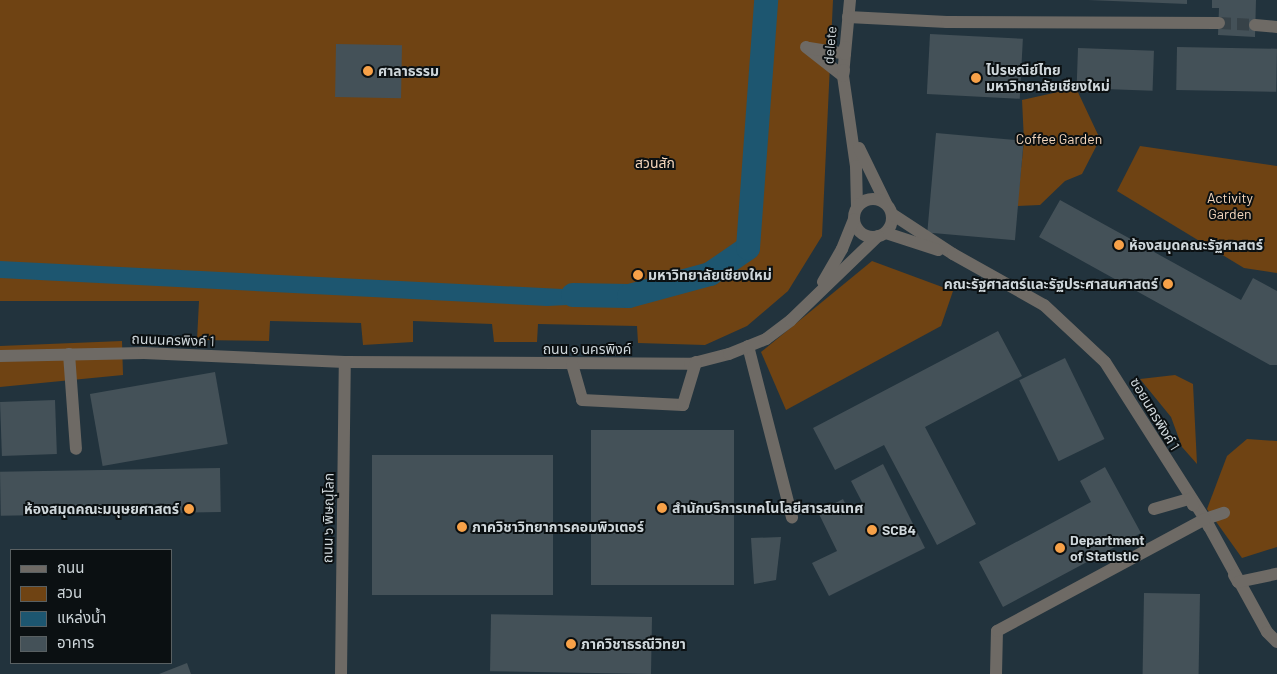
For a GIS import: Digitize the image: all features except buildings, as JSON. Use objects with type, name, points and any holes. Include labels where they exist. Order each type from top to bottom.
[{"type":"street","name":"delete","points":[[843,76],[850,0]]},
{"type":"street","points":[[848,17],[947,22],[1218,23]]},
{"type":"street","points":[[1255,25],[1277,26]]},
{"type":"street","name":"delete","points":[[843,76],[806,47],[845,54]]},
{"type":"street","points":[[843,76],[851,125],[855,213]]},
{"type":"street","points":[[851,125],[865,164],[889,208],[882,235]]},
{"type":"street","points":[[855,213],[868,199],[889,208]]},
{"type":"street","name":"ซอยนครพิงค์ 1","points":[[889,208],[953,254],[1044,304],[1106,362],[1204,520]]},
{"type":"street","name":"ซอยนครพิงค์ 1","points":[[855,213],[863,234],[882,235],[953,254]]},
{"type":"street","name":"ถนน ๑ นครพิงค์","points":[[810,300],[842,249],[855,213]]},
{"type":"street","name":"ถนน ๑ นครพิงค์","points":[[344,362],[572,364],[696,362],[766,339],[882,235]]},
{"type":"street","points":[[748,346],[792,517]]},
{"type":"street","name":"ถนนนครพิงค์ 1","points":[[0,356],[144,353],[344,362]]},
{"type":"street","points":[[69,354],[74,388],[76,449]]},
{"type":"street","name":"ถนน ๖ พิษณุโลก","points":[[341,674],[344,362]]},
{"type":"street","points":[[572,364],[582,400],[682,405],[696,362]]},
{"type":"street","points":[[1154,509],[1190,499],[1204,520],[1236,578],[1277,641]]},
{"type":"street","points":[[1224,513],[1205,519],[1236,578]]},
{"type":"street","points":[[996,674],[998,631],[1204,520]]},
{"type":"street","points":[[1236,578],[1277,574]]},
{"type":"shaded area","name":"มหาวิทยาลัยเชียงใหม่","points":[[0,0],[1277,0],[1277,674],[0,674]]},
{"type":"green space","name":"สวนสัก","points":[[0,0],[833,0],[822,236],[788,291],[747,326],[705,345],[638,343],[637,326],[538,324],[537,342],[494,342],[492,324],[413,321],[413,342],[363,345],[361,323],[270,321],[269,341],[197,340],[199,301],[0,301]]},
{"type":"green space","name":"Coffee Garden","points":[[1076,88],[1100,139],[1082,174],[1065,181],[1040,205],[1017,206],[1024,141],[1022,100]]},
{"type":"green space","name":"Activity Garden","points":[[1140,146],[1277,166],[1277,273],[1244,268],[1117,191]]},
{"type":"green space","points":[[872,261],[953,291],[941,326],[786,410],[761,352]]},
{"type":"green space","points":[[122,341],[123,375],[0,387],[0,346]]},
{"type":"green space","points":[[1175,375],[1193,384],[1197,464],[1182,447],[1171,417],[1140,379]]},
{"type":"green space","points":[[1247,439],[1277,441],[1277,547],[1242,558],[1207,509],[1227,456]]},
{"type":"water","points":[[0,261],[602,291],[610,303],[547,306],[0,278]]},
{"type":"waterway","points":[[573,295],[629,296],[710,274],[748,248],[766,0]]},
{"type":"tunnel","points":[[1219,23],[1255,25]]},
{"type":"place","name":"ศาลาธรรม","points":[[368,71]]},
{"type":"place","name":"ไปรษณีย์ไทย มหาวิทยาลัยเชียงใหม่","points":[[976,78]]},
{"type":"place","name":"ห้องสมุดคณะรัฐศาสตร์","points":[[1119,245]]},
{"type":"place","name":"มหาวิทยาลัยเชียงใหม่","points":[[638,275]]},
{"type":"place","name":"คณะรัฐศาสตร์และรัฐประศาสนศาสตร์","points":[[1168,284]]},
{"type":"place","name":"สำนักบริการเทคโนโลยีสารสนเทศ","points":[[662,508]]},
{"type":"place","name":"ห้องสมุดคณะมนุษยศาสตร์","points":[[189,509]]},
{"type":"place","name":"ภาควิชาวิทยาการคอมพิวเตอร์","points":[[462,527]]},
{"type":"place","name":"SCB4","points":[[872,530]]},
{"type":"place","name":"Department of Statistic","points":[[1060,548]]},
{"type":"place","name":"ภาควิชาธรณีวิทยา","points":[[571,644]]}]
